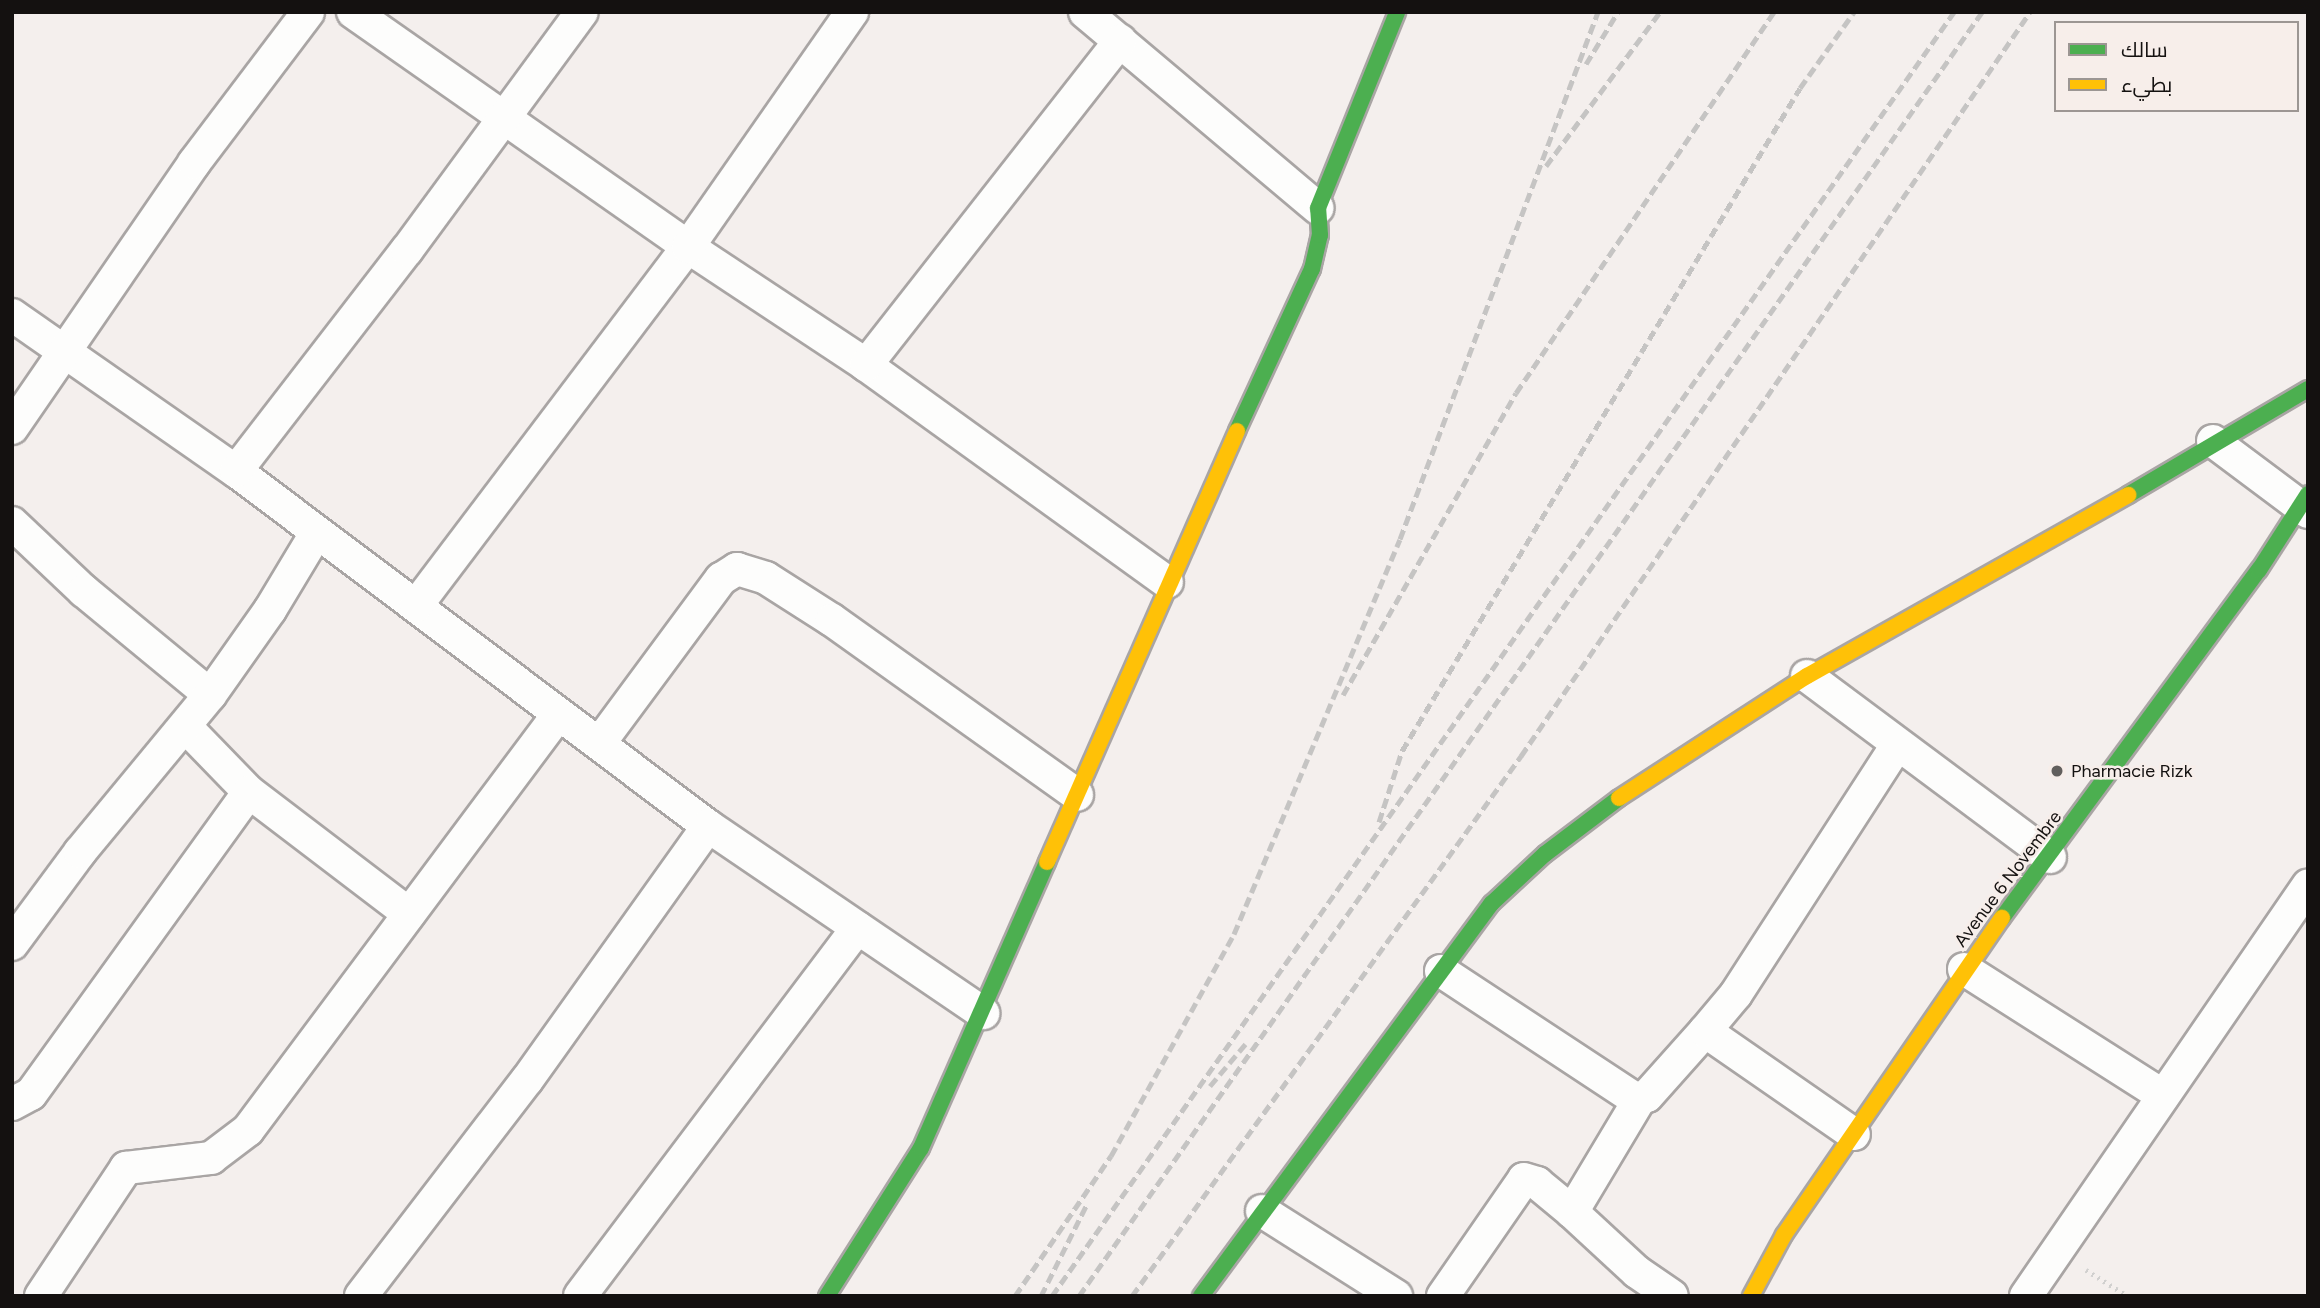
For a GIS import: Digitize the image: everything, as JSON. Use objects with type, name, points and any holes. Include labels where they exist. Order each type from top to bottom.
[{"type":"street","points":[[12,428],[194,163],[307,12]]},
{"type":"street","points":[[353,12],[688,247],[866,365],[1167,582]]},
{"type":"street","points":[[236,471],[505,120],[582,12]]},
{"type":"street","points":[[416,606],[688,247],[852,12]]},
{"type":"street","points":[[1085,12],[1318,208]]},
{"type":"street","points":[[827,1296],[921,1148],[983,1013],[1167,582],[1312,269],[1320,234],[1318,208],[1396,12]]},
{"type":"street","points":[[866,365],[1120,41]]},
{"type":"street","points":[[12,315],[236,471],[315,535],[416,606],[557,716],[601,741],[708,826],[983,1013]]},
{"type":"street","points":[[1201,1296],[1490,904],[1545,854],[1654,775],[1807,676],[2039,547],[2213,441],[2308,389]]},
{"type":"street","points":[[2213,441],[2305,504]]},
{"type":"street","name":"Avenue 6 Novembre","points":[[1751,1296],[1784,1235],[1964,970],[2050,857],[2305,504]]},
{"type":"street","points":[[12,523],[84,591],[210,695]]},
{"type":"street","points":[[12,944],[80,852],[210,695],[270,610],[315,535]]},
{"type":"street","points":[[601,741],[721,579],[737,569],[766,578],[832,620],[1077,795]]},
{"type":"street","points":[[1807,676],[2050,857]]},
{"type":"street","points":[[41,1296],[126,1168],[211,1158],[248,1130],[557,716]]},
{"type":"street","points":[[186,727],[249,792],[409,914]]},
{"type":"street","points":[[1572,1212],[1639,1100],[1705,1031],[1736,994],[1897,745]]},
{"type":"street","points":[[12,1104],[31,1094],[249,792]]},
{"type":"street","points":[[361,1296],[527,1080],[708,826]]},
{"type":"street","points":[[2026,1296],[2308,886]]},
{"type":"street","points":[[580,1296],[857,928]]},
{"type":"street","points":[[1964,970],[2163,1096]]},
{"type":"street","points":[[1441,971],[1639,1100]]},
{"type":"street","points":[[1705,1031],[1854,1134]]},
{"type":"street","points":[[1444,1296],[1524,1179],[1538,1183],[1637,1272],[1672,1296]]},
{"type":"street","points":[[1262,1211],[1396,1296]]},
{"type":"path","points":[[2055,1252],[2128,1296]]},
{"type":"railway","points":[[1015,1296],[1111,1156],[1234,934],[1400,539],[1598,12]]},
{"type":"railway","points":[[1586,64],[1618,12]]},
{"type":"railway","points":[[1546,166],[1660,12]]},
{"type":"railway","points":[[1343,695],[1516,393],[1774,12]]},
{"type":"railway","points":[[1379,822],[1402,751],[1800,88],[1854,12]]},
{"type":"railway","points":[[1052,1296],[1954,12]]},
{"type":"railway","points":[[1079,1296],[1982,12]]},
{"type":"railway","points":[[1132,1296],[1521,756],[2030,12]]},
{"type":"railway","points":[[1210,1086],[1248,1041]]},
{"type":"railway","points":[[1041,1296],[1086,1206]]},
{"type":"traffic: fast","points":[[1237,431],[1312,269],[1320,235],[1318,208],[1397,12]]},
{"type":"traffic: fast","points":[[2128,495],[2308,389]]},
{"type":"traffic: fast","points":[[2002,918],[2259,570],[2308,494]]},
{"type":"traffic: fast","points":[[1201,1296],[1491,904],[1545,854],[1619,798]]},
{"type":"traffic: fast","points":[[827,1296],[921,1148],[1047,862]]},
{"type":"traffic: slow","points":[[1047,862],[1237,431]]},
{"type":"traffic: slow","points":[[1619,798],[1807,676],[2128,495]]},
{"type":"traffic: slow","points":[[1751,1296],[1784,1235],[2002,918]]},
{"type":"place","name":"Pharmacie Rizk","points":[[2057,771]]}]
